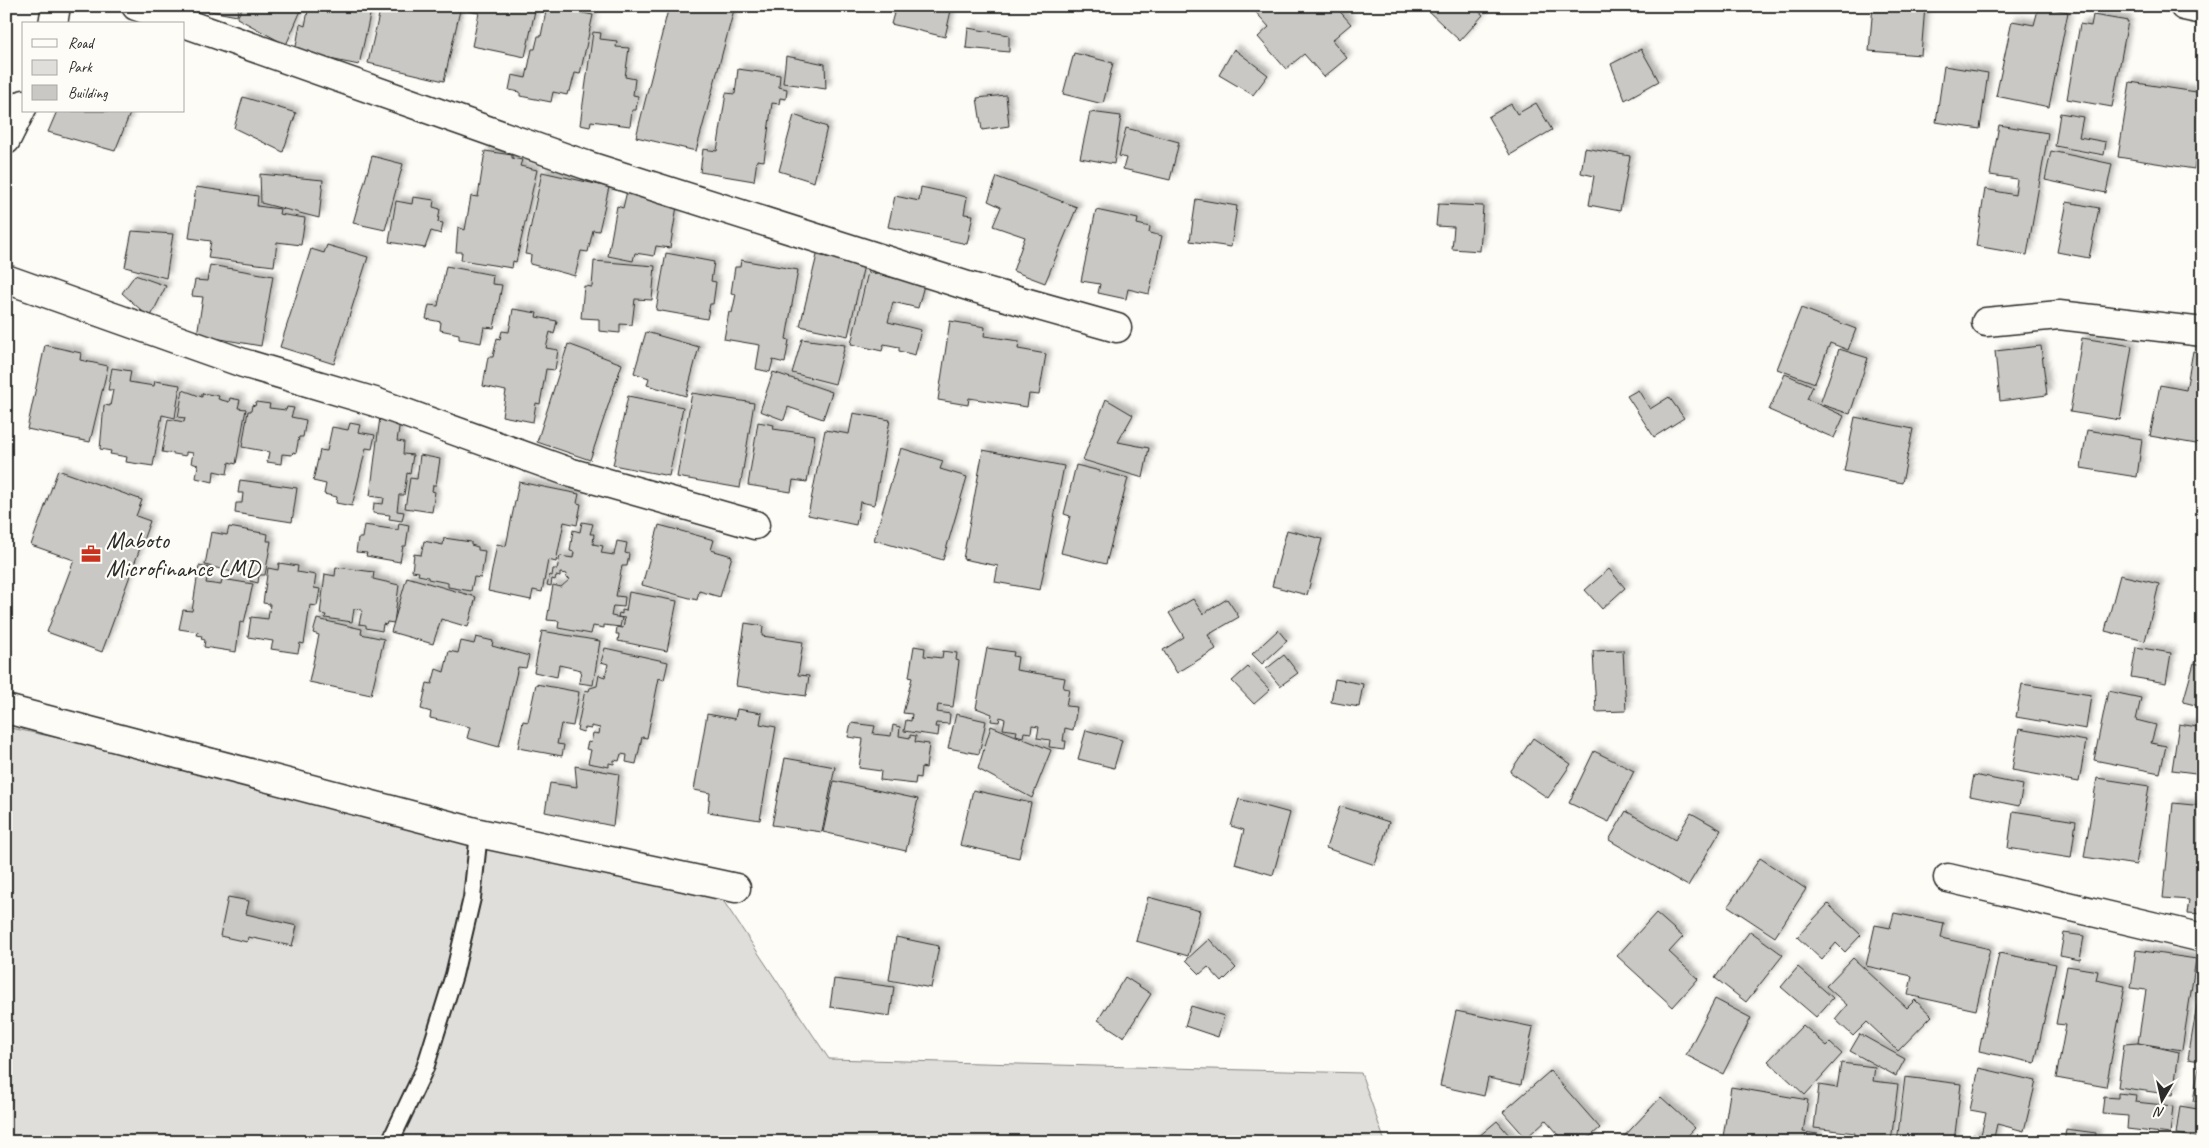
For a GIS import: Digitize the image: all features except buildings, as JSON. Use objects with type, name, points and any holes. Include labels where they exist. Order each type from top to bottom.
[{"type":"street","points":[[52,22],[56,6]]},
{"type":"street","points":[[136,6],[182,22]]},
{"type":"street","points":[[2184,6],[2203,10]]},
{"type":"street","points":[[185,23],[586,164],[971,287],[1117,328]]},
{"type":"street","points":[[6,140],[22,108]]},
{"type":"street","points":[[6,279],[244,363],[375,402],[572,473],[755,525]]},
{"type":"street","points":[[1986,322],[2059,315],[2203,332]]},
{"type":"street","points":[[6,709],[479,833],[736,888]]},
{"type":"street","points":[[1948,878],[2203,938]]},
{"type":"lane","points":[[391,1141],[425,1068],[454,975],[472,898],[479,833]]},
{"type":"green space","points":[[6,727],[704,872],[829,1059],[1361,1073],[1385,1142],[6,1142]]},
{"type":"place","name":"Maboto Microfinance LMD","points":[[91,554]]}]
